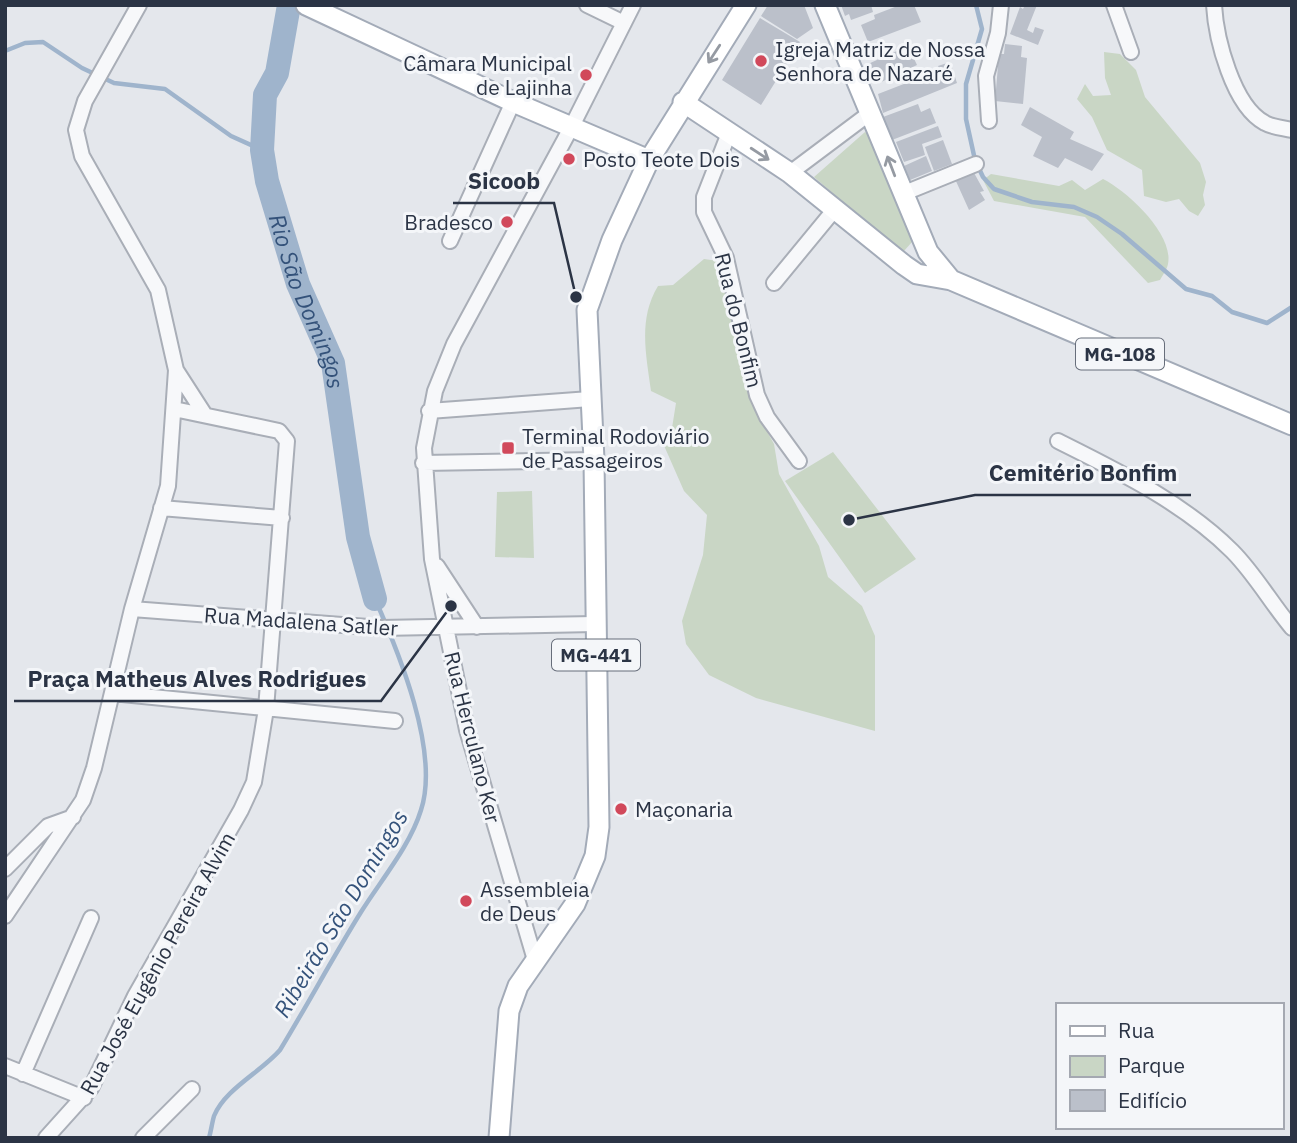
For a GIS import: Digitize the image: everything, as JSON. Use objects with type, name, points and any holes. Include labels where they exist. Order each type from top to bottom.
[{"type":"main road","points":[[312,8],[513,102],[649,160],[746,5]]},
{"type":"main road","name":"MG-108","points":[[825,5],[928,252],[951,280]]},
{"type":"main road","name":"MG-108","points":[[683,102],[790,173],[917,274],[951,280],[1292,425]]},
{"type":"main road","name":"MG-441","points":[[499,1138],[509,1011],[518,986],[575,904],[595,856],[599,827],[594,460],[587,310],[612,240],[649,160]]},
{"type":"main road","points":[[917,274],[928,252]]},
{"type":"street","points":[[5,916],[74,817],[94,768],[132,609],[168,486],[176,370],[151,274],[88,167],[77,143],[78,116],[139,5]]},
{"type":"street","points":[[587,5],[624,23]]},
{"type":"street","name":"Rua Herculano Ker","points":[[535,960],[467,730],[432,559],[423,463],[429,411],[454,344],[572,127],[633,5]]},
{"type":"street","points":[[989,121],[986,76],[998,33],[1001,5]]},
{"type":"street","points":[[1114,5],[1131,52]]},
{"type":"street","points":[[1214,5],[1222,47],[1242,103],[1265,123],[1292,130]]},
{"type":"street","points":[[450,242],[513,102]]},
{"type":"street","points":[[790,173],[870,113]]},
{"type":"street","name":"Rua do Bonfim","points":[[729,133],[704,197],[704,212],[726,258],[757,395],[767,416],[799,461]]},
{"type":"street","points":[[902,194],[976,164]]},
{"type":"street","points":[[774,283],[835,209]]},
{"type":"street","points":[[176,370],[205,415]]},
{"type":"street","points":[[429,411],[590,399]]},
{"type":"street","name":"Rua José Eugênio Pereira Alvim","points":[[46,1138],[84,1098],[99,1075],[143,980],[241,810],[260,757],[288,448],[279,431],[174,409]]},
{"type":"street","points":[[1058,441],[1131,479],[1210,532],[1247,569],[1292,628]]},
{"type":"street","points":[[423,463],[594,460]]},
{"type":"street","points":[[161,508],[282,518]]},
{"type":"street","points":[[432,559],[477,627]]},
{"type":"street","name":"Rua Madalena Satler","points":[[132,609],[381,628],[596,624]]},
{"type":"street","points":[[112,693],[395,721]]},
{"type":"street","points":[[5,869],[48,826],[74,817]]},
{"type":"street","points":[[23,1074],[91,918]]},
{"type":"street","points":[[5,1066],[84,1098]]},
{"type":"street","points":[[143,1138],[192,1089]]},
{"type":"green space","points":[[1104,52],[1120,54],[1136,70],[1145,97],[1200,163],[1206,182],[1203,195],[1205,205],[1198,216],[1189,211],[1179,199],[1166,202],[1144,196],[1142,170],[1107,150],[1092,117],[1077,99],[1085,84],[1093,96],[1111,95],[1105,78]]},
{"type":"green space","points":[[865,132],[869,135],[912,242],[904,251],[900,251],[814,177]]},
{"type":"green space","points":[[991,174],[1059,186],[1072,180],[1085,190],[1103,179],[1136,203],[1156,227],[1168,252],[1168,264],[1164,274],[1160,280],[1148,283],[1085,217],[994,201],[983,180]]},
{"type":"green space","points":[[704,259],[718,261],[735,323],[734,343],[754,408],[774,444],[779,474],[819,546],[828,577],[862,606],[875,636],[875,731],[756,698],[709,675],[686,644],[682,621],[703,555],[707,515],[684,491],[662,441],[672,428],[676,403],[651,391],[645,337],[648,311],[658,286],[673,285]]},
{"type":"green space","points":[[833,452],[916,559],[865,593],[785,481]]},
{"type":"green space","points":[[532,491],[534,558],[495,557],[497,492]]},
{"type":"building","points":[[768,5],[804,5],[813,28],[797,39],[761,16]]},
{"type":"building","points":[[841,5],[871,5],[873,12],[851,20],[849,14],[845,16]]},
{"type":"building","points":[[900,5],[914,5],[921,22],[868,42],[861,25],[875,19],[874,15]]},
{"type":"building","points":[[1025,5],[1037,5],[1027,30],[1033,33],[1035,27],[1044,30],[1038,45],[1010,34],[1020,7],[1023,9]]},
{"type":"building","name":"Igreja Matriz de Nossa Senhora de Nazaré","points":[[760,18],[800,42],[761,105],[722,80]]},
{"type":"building","points":[[1005,44],[1022,46],[1021,57],[1027,58],[1023,104],[995,101],[999,54],[1004,54]]},
{"type":"building","points":[[908,46],[917,65],[877,84],[868,64]]},
{"type":"building","points":[[950,62],[957,83],[883,113],[878,94],[940,70],[938,66]]},
{"type":"building","points":[[918,104],[921,112],[930,108],[936,123],[892,140],[883,117]]},
{"type":"building","points":[[1030,107],[1074,132],[1070,139],[1104,154],[1092,171],[1065,158],[1058,168],[1033,156],[1042,137],[1021,125]]},
{"type":"building","points":[[938,126],[942,137],[922,144],[925,155],[904,162],[896,142]]},
{"type":"building","points":[[943,140],[952,164],[934,171],[925,147]]},
{"type":"building","points":[[926,156],[932,171],[910,180],[904,166]]},
{"type":"building","points":[[973,171],[984,191],[980,192],[985,200],[969,210],[955,179]]},
{"type":"waterway","name":"Rio São Domingos","points":[[289,5],[277,73],[265,95],[262,150],[267,181],[298,284],[333,363],[358,537],[375,599]]},
{"type":"waterway","points":[[976,5],[982,29],[966,84],[966,119],[975,160],[983,177],[994,189],[1032,202],[1074,207],[1097,217],[1122,234],[1186,289],[1212,296],[1232,312],[1267,323],[1292,307]]},
{"type":"waterway","points":[[5,51],[25,43],[43,42],[82,68],[114,83],[165,89],[231,136],[262,150]]},
{"type":"waterway","name":"Ribeirão São Domingos","points":[[209,1138],[214,1116],[226,1097],[280,1050],[351,929],[402,850],[421,810],[425,786],[421,732],[405,674],[375,599]]},
{"type":"place","name":"Igreja Matriz de Nossa Senhora de Nazaré","points":[[761,61]]},
{"type":"place","name":"Câmara Municipal de Lajinha","points":[[586,75]]},
{"type":"place","name":"Posto Teote Dois","points":[[569,159]]},
{"type":"place","name":"Bradesco","points":[[507,222]]},
{"type":"place","name":"Sicoob","points":[[576,297]]},
{"type":"place","name":"Terminal Rodoviário de Passageiros","points":[[508,448]]},
{"type":"place","name":"Cemitério Bonfim","points":[[849,520]]},
{"type":"place","name":"Praça Matheus Alves Rodrigues","points":[[451,606]]},
{"type":"place","name":"Maçonaria","points":[[621,809]]},
{"type":"place","name":"Assembleia de Deus","points":[[466,901]]}]
